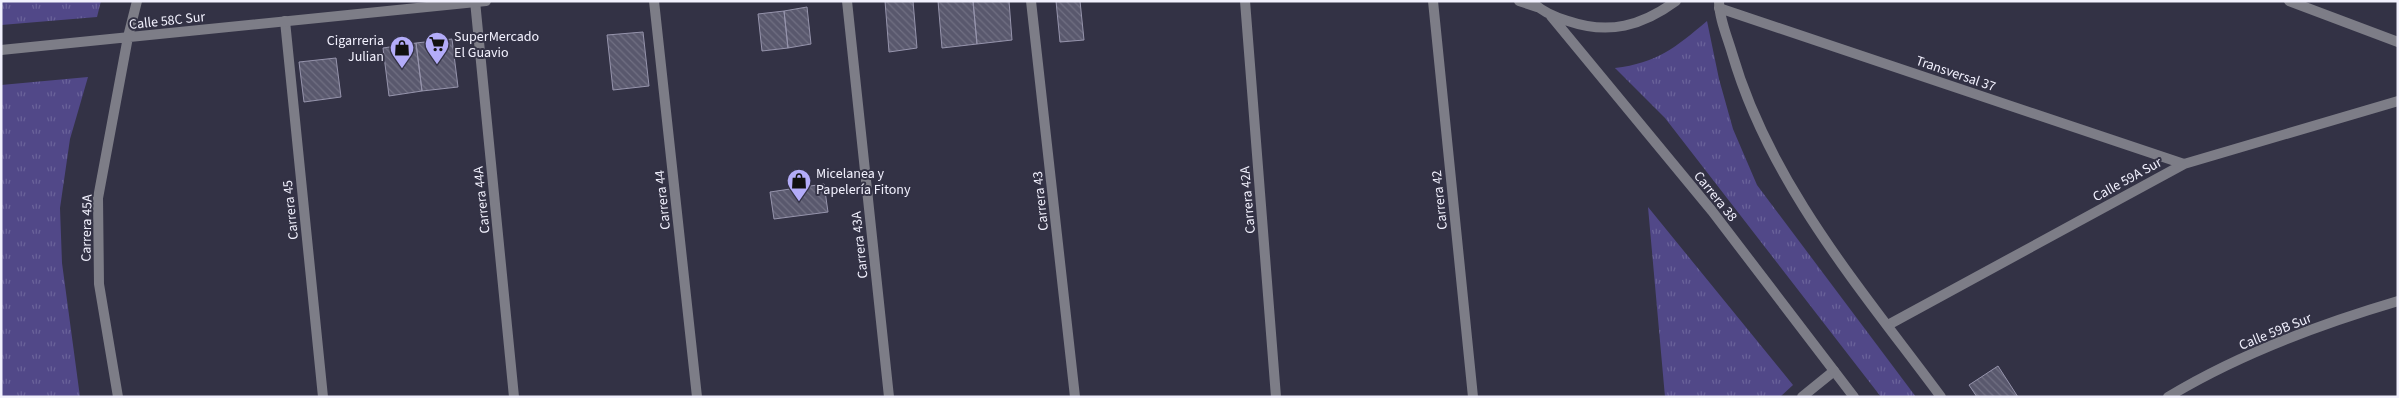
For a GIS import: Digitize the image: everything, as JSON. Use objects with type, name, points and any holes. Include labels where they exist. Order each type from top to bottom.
[{"type":"street","name":"Carrera 45A","points":[[118,397],[99,284],[98,198],[128,37],[137,1]]},
{"type":"street","name":"Carrera 44","points":[[654,1],[697,397]]},
{"type":"street","name":"Carrera 43A","points":[[848,1],[889,397]]},
{"type":"street","name":"Carrera 43","points":[[1031,1],[1075,397]]},
{"type":"street","name":"Carrera 42A","points":[[1245,1],[1276,397]]},
{"type":"street","name":"Carrera 42","points":[[1433,1],[1473,397]]},
{"type":"street","points":[[1519,1],[1534,4],[1551,16],[1586,27],[1622,28],[1656,16],[1676,1]]},
{"type":"street","points":[[2289,1],[2398,42]]},
{"type":"street","name":"Calle 58C Sur","points":[[1,50],[479,2]]},
{"type":"street","name":"Carrera 44A","points":[[479,2],[514,397]]},
{"type":"street","points":[[1719,4],[1739,77],[1766,144],[1800,204],[1941,397]]},
{"type":"street","name":"Transversal 37","points":[[1719,4],[2184,164]]},
{"type":"street","name":"Carrera 38","points":[[1551,16],[1712,211],[1854,397]]},
{"type":"street","name":"Carrera 45","points":[[285,21],[323,397]]},
{"type":"street","name":"Calle 59A Sur","points":[[1888,326],[2184,164],[2398,101]]},
{"type":"street","name":"Calle 59B Sur","points":[[2168,397],[2205,374],[2348,316],[2398,302]]},
{"type":"street","points":[[1802,397],[1834,371]]},
{"type":"green space","points":[[1,1],[101,1],[97,17],[1,25]]},
{"type":"green space","points":[[1707,21],[1719,79],[1733,129],[1757,185],[1916,397],[1881,397],[1665,118],[1615,68],[1630,66],[1665,53]]},
{"type":"green space","points":[[88,77],[70,139],[60,208],[62,263],[80,397],[1,397],[1,85]]},
{"type":"green space","points":[[1648,207],[1793,385],[1780,397],[1665,397]]},
{"type":"building","points":[[885,1],[913,1],[917,48],[889,52]]},
{"type":"building","points":[[938,1],[973,1],[977,44],[942,48]]},
{"type":"building","points":[[973,1],[1009,1],[1012,40],[977,44]]},
{"type":"building","points":[[1056,1],[1080,1],[1084,40],[1060,42]]},
{"type":"building","points":[[807,7],[811,44],[788,48],[784,11]]},
{"type":"building","points":[[784,11],[788,48],[762,51],[758,14]]},
{"type":"building","points":[[643,32],[649,86],[613,90],[607,35]]},
{"type":"building","name":"SuperMercado El Guavio","points":[[452,39],[458,87],[422,91],[416,43]]},
{"type":"building","name":"Cigarreria Julian","points":[[416,43],[422,91],[389,96],[383,48]]},
{"type":"building","points":[[336,58],[341,97],[304,102],[299,62]]},
{"type":"building","name":"Micelanea y Papelería Fitony","points":[[824,184],[828,212],[774,219],[770,192]]},
{"type":"building","points":[[1998,366],[2018,397],[1977,397],[1969,385]]},
{"type":"place","name":"SuperMercado El Guavio","points":[[437,65]]},
{"type":"place","name":"Cigarreria Julian","points":[[402,69]]},
{"type":"place","name":"Micelanea y Papelería Fitony","points":[[799,202]]}]
